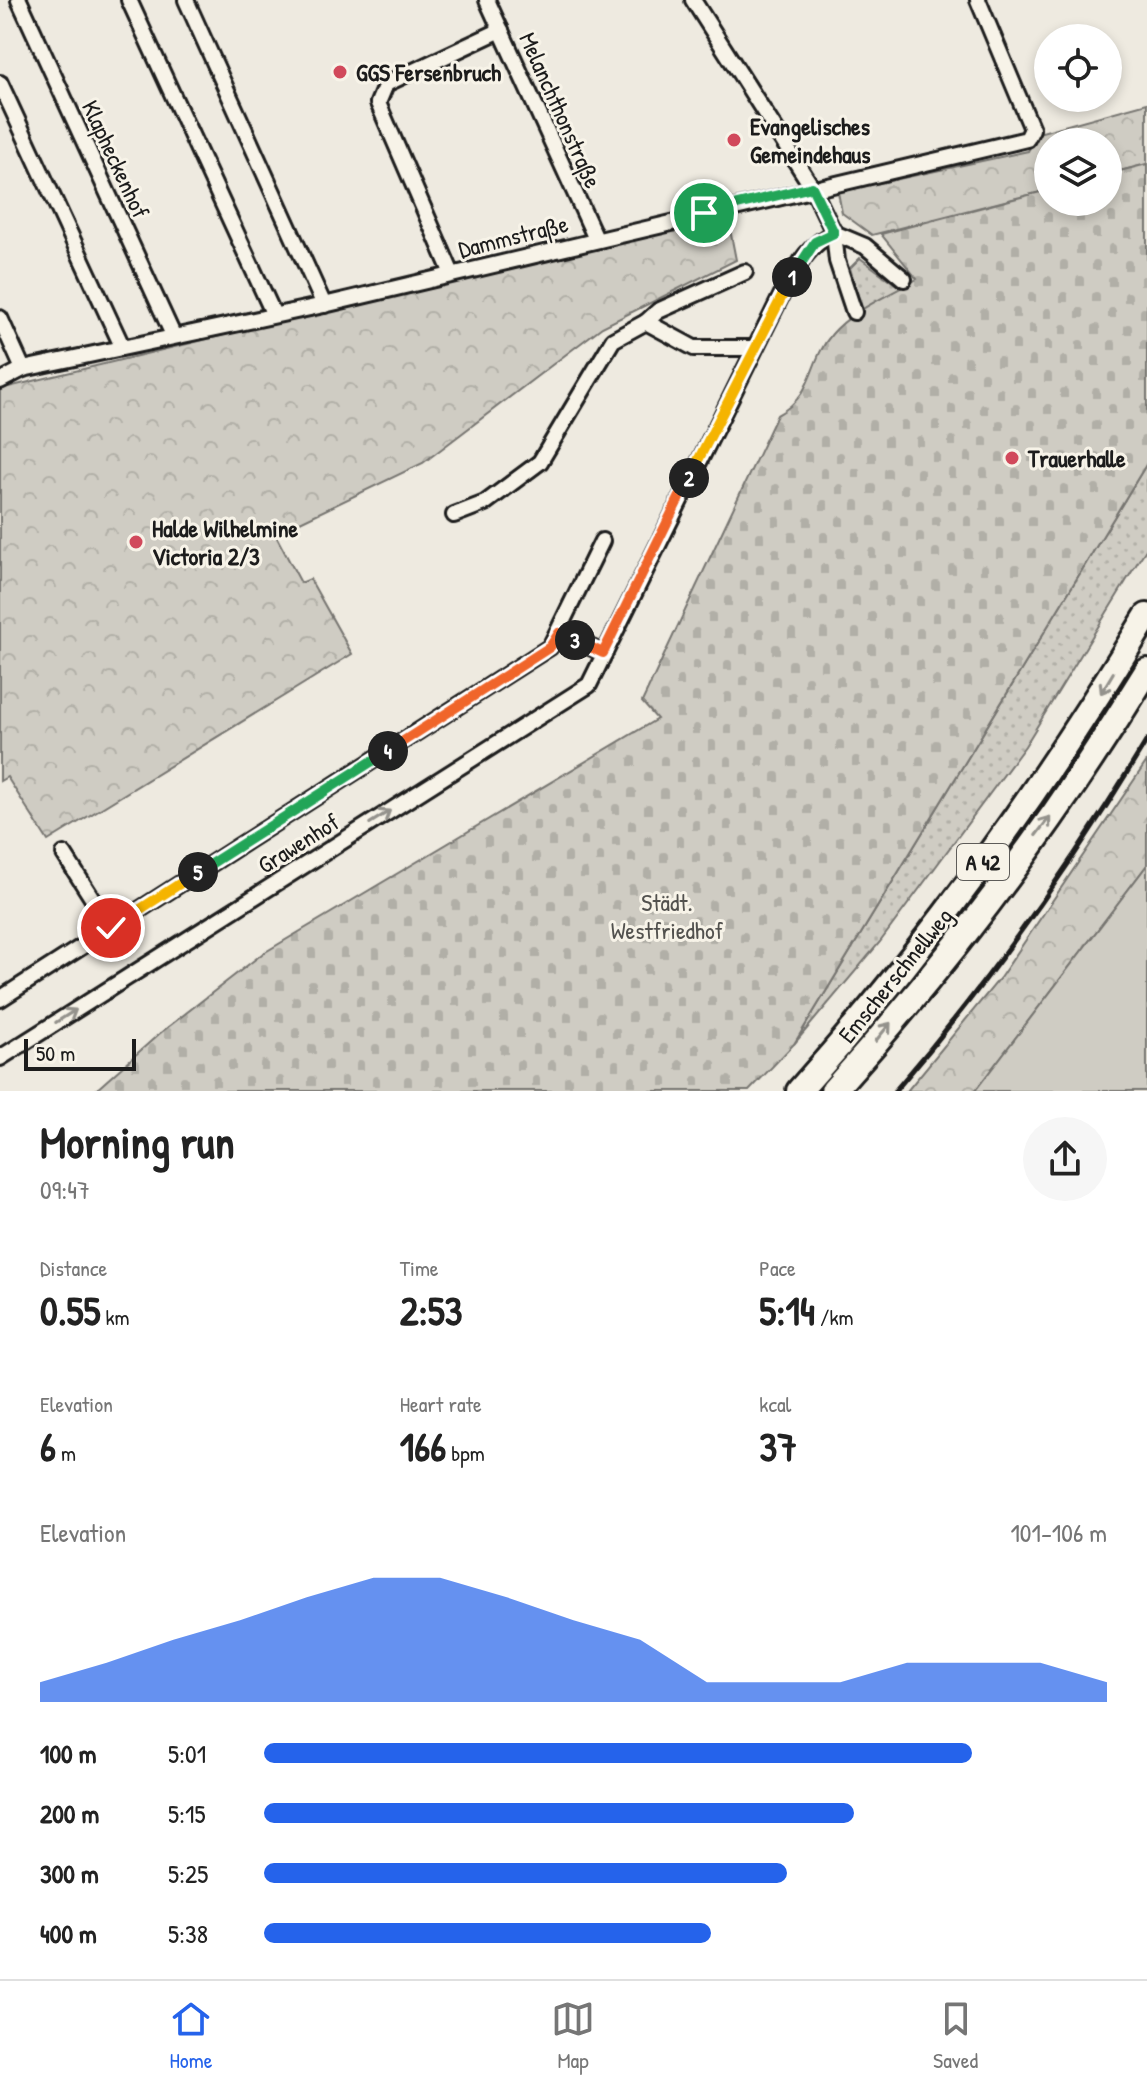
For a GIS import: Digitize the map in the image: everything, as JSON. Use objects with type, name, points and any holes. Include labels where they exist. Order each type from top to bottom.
[{"type":"highway","name":"Emscherschnellweg","points":[[799,1091],[935,928],[1079,728],[1147,616]]},
{"type":"highway","name":"Emscherschnellweg","points":[[833,1091],[954,946],[1098,751],[1147,671]]},
{"type":"street","name":"Klapheckenhof","points":[[19,0],[173,335]]},
{"type":"street","points":[[129,0],[274,315]]},
{"type":"street","points":[[186,0],[324,305]]},
{"type":"street","name":"Melanchthonstraße","points":[[487,0],[596,239]]},
{"type":"street","points":[[693,0],[812,187],[834,233],[837,261],[854,312]]},
{"type":"street","name":"Dammstraße","points":[[0,381],[23,369],[324,305],[812,187],[1027,139],[1032,129],[978,0]]},
{"type":"street","points":[[452,274],[378,103],[386,84],[501,30]]},
{"type":"street","points":[[0,83],[122,346]]},
{"type":"street","points":[[834,233],[865,246],[904,279]]},
{"type":"street","name":"Grawenhof","points":[[0,1058],[589,685],[754,348],[806,253],[815,242],[834,233]]},
{"type":"street","points":[[454,515],[485,503],[540,462],[613,340],[646,322],[658,311],[745,272]]},
{"type":"street","points":[[0,318],[23,369]]},
{"type":"street","points":[[646,322],[694,348],[754,348]]},
{"type":"street","name":"Grawenhof","points":[[0,999],[550,647],[602,541]]},
{"type":"street","points":[[559,633],[603,653]]},
{"type":"street","points":[[64,854],[111,928]]},
{"type":"green space","points":[[1147,103],[1147,164],[1122,170],[1122,128],[1056,128],[1122,112]]},
{"type":"green space","points":[[1034,140],[1034,194],[872,235],[842,213],[838,192],[1028,151]]},
{"type":"green space","name":"Städt. Westfriedhof","points":[[1147,164],[1147,463],[794,1044],[749,1091],[95,1091],[159,1034],[262,954],[657,719],[642,702],[777,415],[799,398],[824,345],[840,325],[917,279],[881,234],[1034,194],[1034,216],[1122,216],[1122,170]]},
{"type":"green space","points":[[727,214],[736,260],[602,327],[423,463],[275,534],[301,583],[310,579],[352,654],[48,841],[7,777],[0,781],[0,389]]},
{"type":"green space","points":[[860,258],[902,289],[863,313],[850,268]]},
{"type":"green space","points":[[1147,463],[1147,548],[1025,746],[880,942],[794,1044]]},
{"type":"green space","points":[[1147,761],[1147,865],[975,1091],[907,1091],[1000,978]]},
{"type":"green space","points":[[1147,865],[1147,1091],[975,1091]]},
{"type":"railway","points":[[895,1091],[964,1007],[1028,921],[1147,740]]},
{"type":"place","name":"GGS Fersenbruch","points":[[340,72]]},
{"type":"place","name":"Evangelisches Gemeindehaus","points":[[734,140]]},
{"type":"place","name":"Trauerhalle","points":[[1012,458]]},
{"type":"place","name":"Halde Wilhelmine Victoria 2/3","points":[[136,542]]},
{"type":"route","points":[[111,928],[550,647],[559,633],[603,653],[785,288],[815,242],[834,233],[812,187],[704,213]]}]
